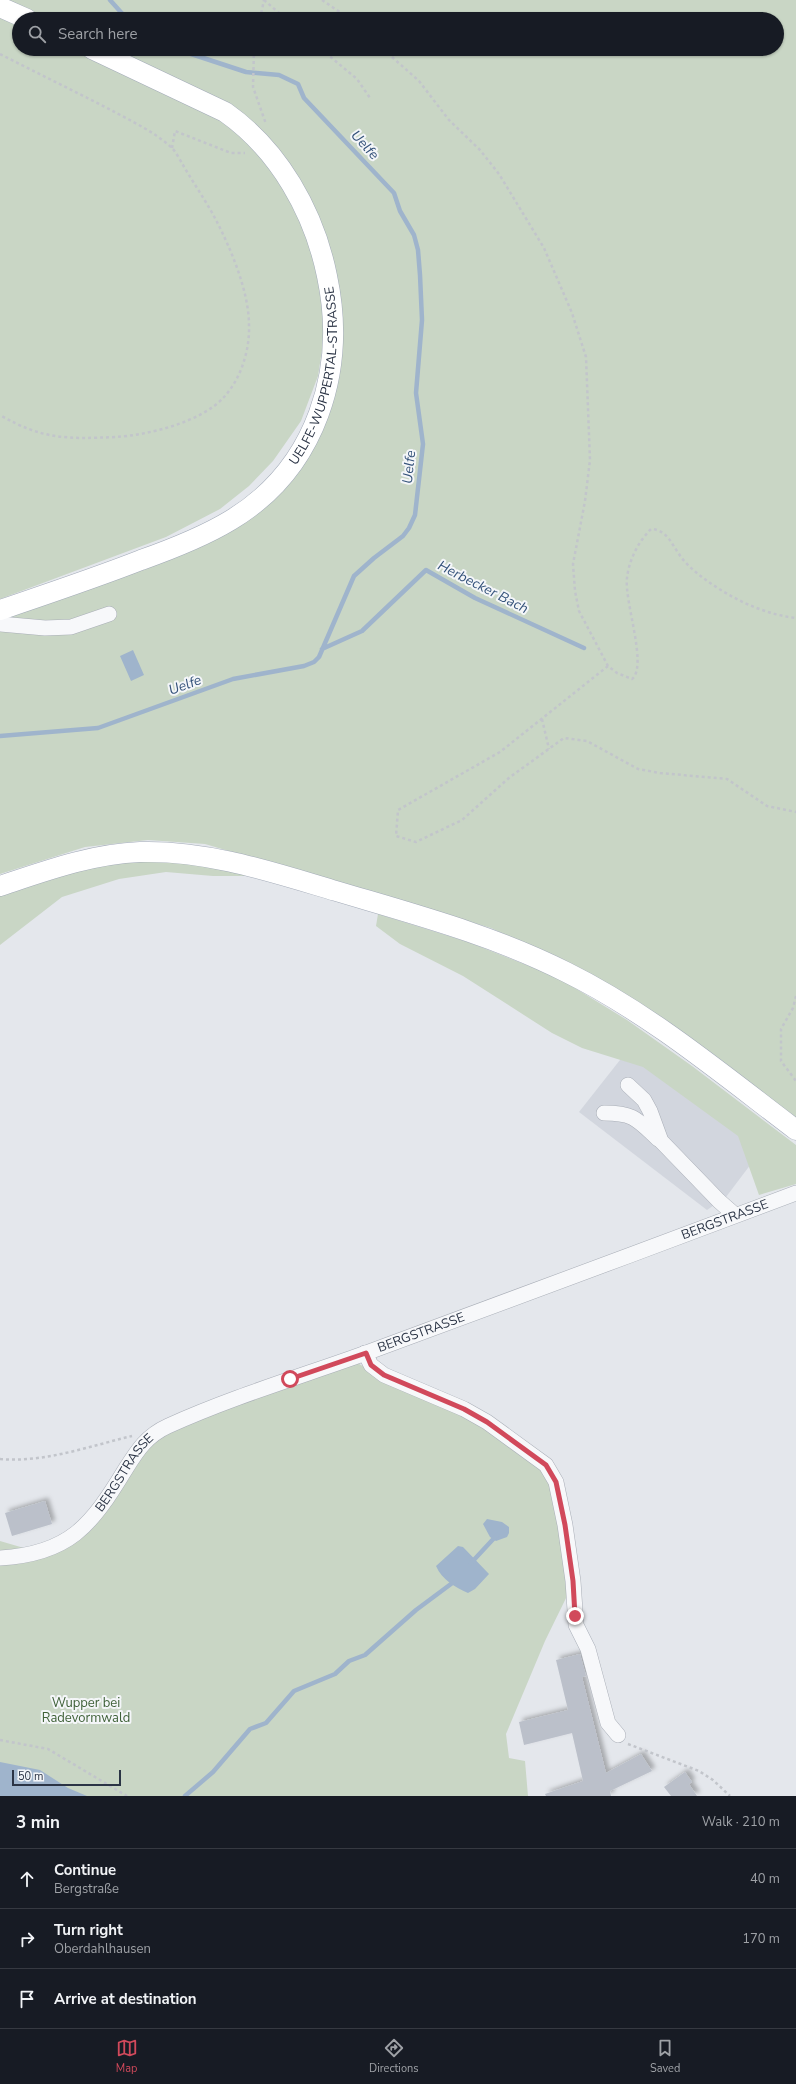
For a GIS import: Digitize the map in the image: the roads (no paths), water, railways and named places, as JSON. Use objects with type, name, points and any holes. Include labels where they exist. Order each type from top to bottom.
[{"type":"main road","points":[[0,7],[12,12]]},
{"type":"main road","name":"UELFE-WUPPERTAL-STRASSE","points":[[0,610],[101,576],[182,544],[212,531],[231,520],[256,502],[277,482],[301,452],[319,415],[329,384],[334,344],[330,289],[322,253],[306,212],[289,181],[267,150],[242,124],[226,112],[107,56]]},
{"type":"main road","points":[[0,886],[58,867],[103,856],[137,852],[180,853],[214,857],[260,869],[435,921],[531,955],[566,971],[607,994],[691,1051],[796,1130]]},
{"type":"street","points":[[0,624],[45,628],[71,627],[109,614]]},
{"type":"street","points":[[628,1085],[644,1100],[650,1111],[661,1141]]},
{"type":"street","points":[[604,1113],[621,1113],[637,1118],[719,1201],[735,1215]]},
{"type":"street","name":"BERGSTRASSE","points":[[0,1558],[23,1557],[41,1553],[83,1528],[108,1497],[138,1450],[156,1431],[230,1400],[366,1353],[796,1193]]},
{"type":"street","points":[[366,1353],[371,1365],[384,1375],[464,1409],[487,1422],[546,1465],[556,1482],[565,1525],[573,1581],[576,1625],[588,1649],[608,1723],[618,1735]]},
{"type":"water","points":[[133,650],[144,675],[131,681],[120,656]]},
{"type":"water","points":[[487,1519],[502,1522],[509,1527],[507,1537],[496,1541],[490,1537],[483,1524]]},
{"type":"water","points":[[458,1546],[463,1547],[489,1574],[475,1589],[468,1593],[454,1586],[445,1579],[436,1566]]},
{"type":"water","points":[[0,1762],[40,1770],[68,1788],[87,1796],[0,1796]]},
{"type":"waterway","name":"Uelfe","points":[[110,0],[121,12]]},
{"type":"waterway","name":"Uelfe","points":[[0,736],[98,728],[233,679],[304,666],[314,662],[319,657],[354,576],[374,558],[403,536],[409,528],[415,515],[423,444],[416,393],[422,320],[418,250],[414,235],[400,211],[394,193],[304,98],[298,84],[279,75],[246,72],[197,56]]},
{"type":"waterway","name":"Herbecker Bach","points":[[322,649],[362,631],[426,570],[475,598],[584,648]]},
{"type":"waterway","points":[[471,1563],[497,1535]]},
{"type":"waterway","points":[[185,1796],[213,1772],[250,1729],[266,1723],[294,1691],[335,1674],[349,1661],[365,1655],[416,1610],[455,1581]]},
{"type":"park label","name":"Wupper bei Radevormwald","points":[[86,1710]]}]
